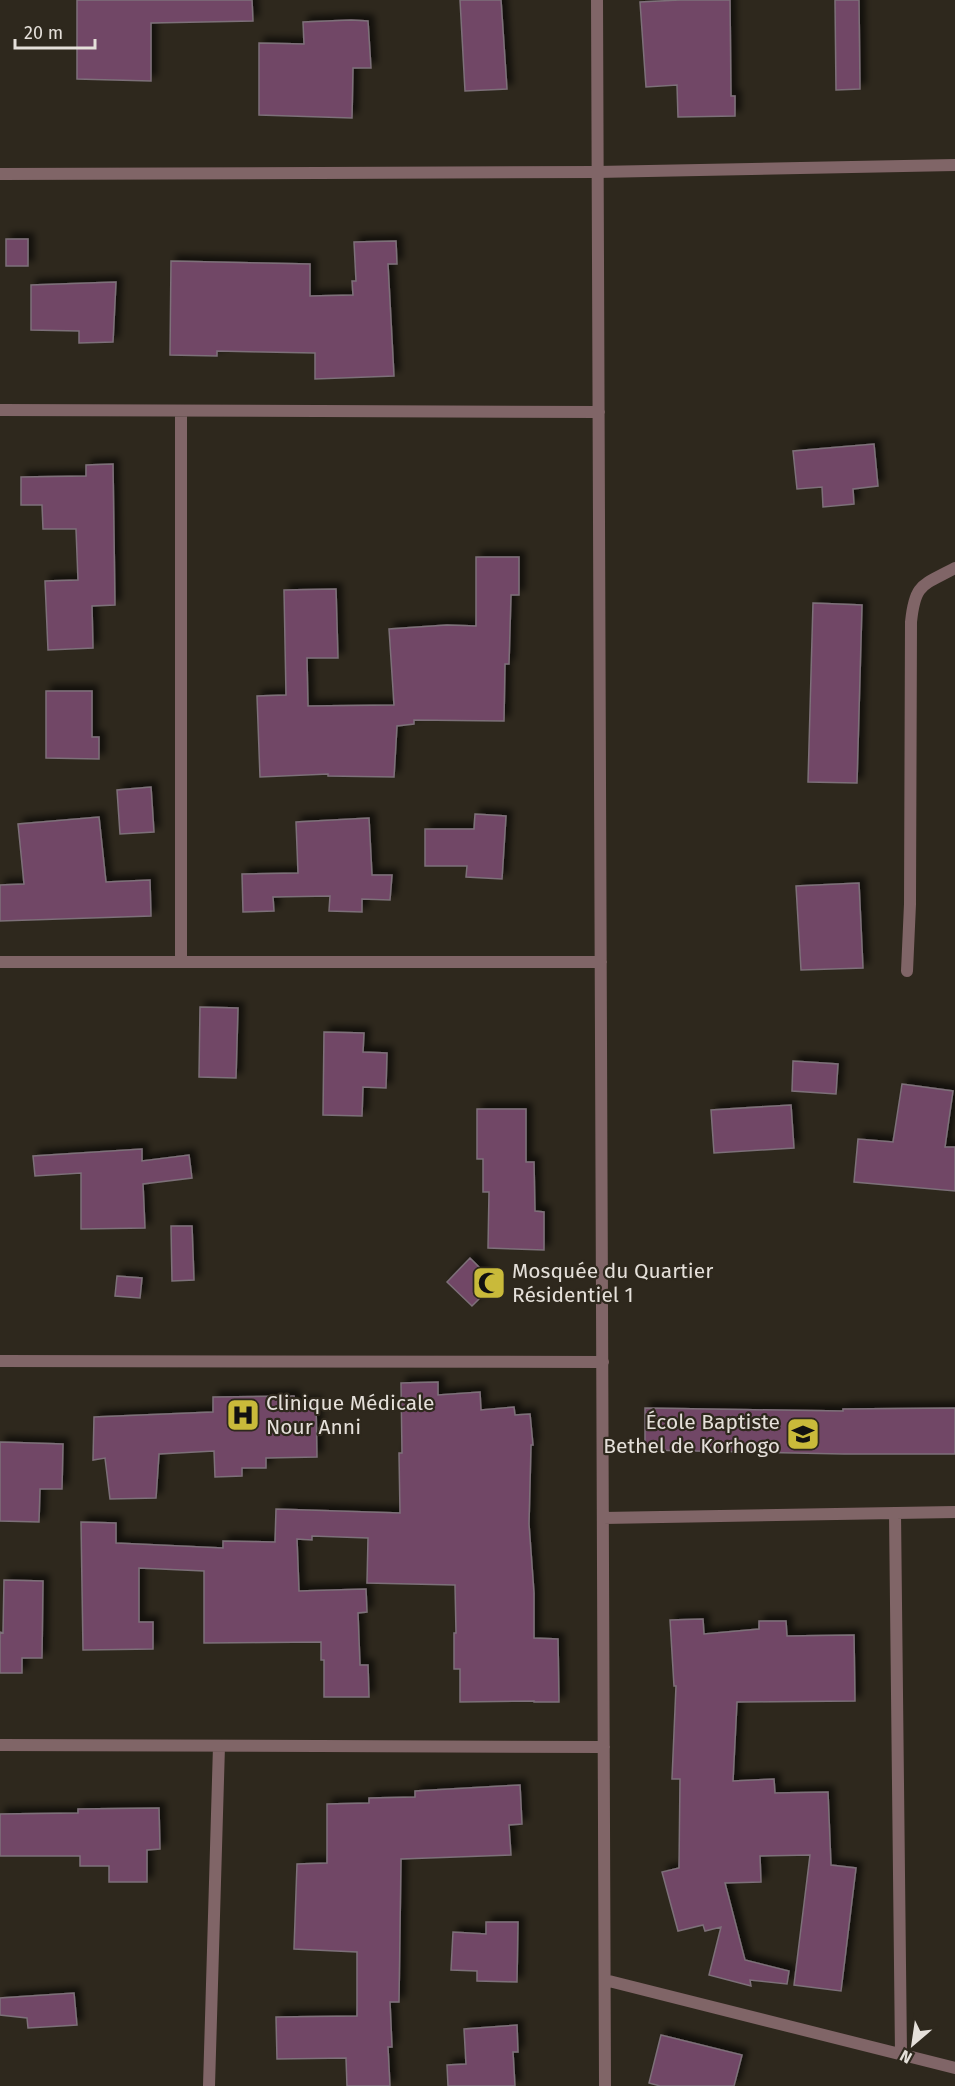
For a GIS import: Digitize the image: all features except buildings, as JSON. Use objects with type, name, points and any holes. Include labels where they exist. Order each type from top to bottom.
[{"type":"street","points":[[597,0],[605,2086]]},
{"type":"street","points":[[0,174],[597,172],[955,165]]},
{"type":"street","points":[[0,410],[599,412]]},
{"type":"street","points":[[181,411],[181,962]]},
{"type":"street","points":[[907,971],[910,880],[911,622],[914,600],[920,587],[955,568]]},
{"type":"street","points":[[0,962],[601,962]]},
{"type":"street","points":[[0,1361],[603,1362]]},
{"type":"street","points":[[603,1518],[955,1512]]},
{"type":"street","points":[[895,1513],[901,2054]]},
{"type":"street","points":[[0,1745],[604,1747]]},
{"type":"street","points":[[209,2086],[219,1746]]},
{"type":"street","points":[[605,1980],[955,2068]]},
{"type":"place","name":"Mosquée du Quartier Résidentiel 1","points":[[489,1283]]},
{"type":"place","name":"Clinique Médicale Nour Anni","points":[[243,1415]]},
{"type":"place","name":"École Baptiste Bethel de Korhogo","points":[[803,1434]]}]
